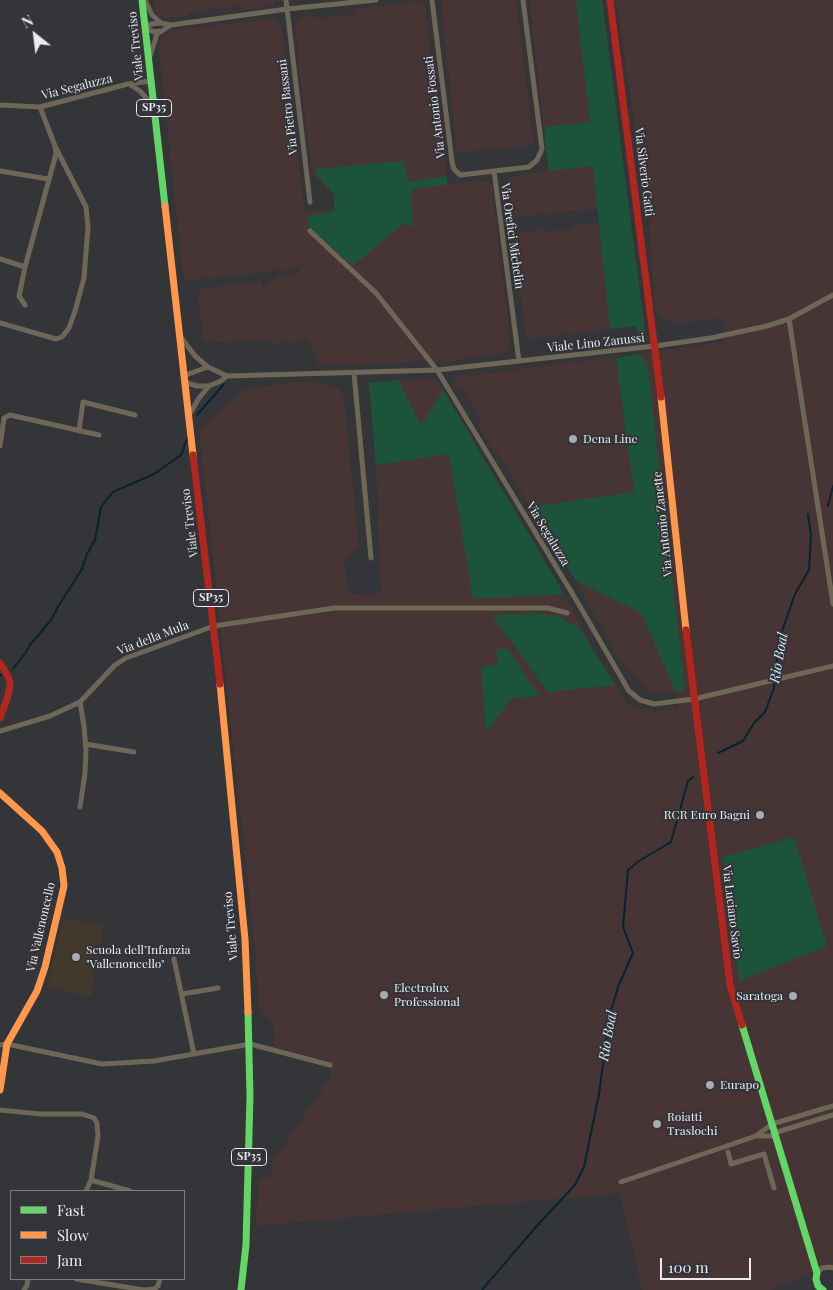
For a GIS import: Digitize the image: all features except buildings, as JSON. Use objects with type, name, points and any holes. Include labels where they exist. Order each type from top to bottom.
[{"type":"street","points":[[144,0],[152,15],[161,22],[171,25]]},
{"type":"street","name":"Viale Treviso","points":[[144,0],[151,81],[188,417],[214,626],[245,939],[250,1044],[249,1160],[246,1245],[241,1290]]},
{"type":"street","name":"Via Pietro Bassani","points":[[286,0],[310,202]]},
{"type":"street","points":[[161,22],[151,24],[146,28],[154,32],[171,25],[287,9],[376,0]]},
{"type":"street","name":"Via Antonio Fossati","points":[[432,0],[454,169],[460,175],[494,171]]},
{"type":"street","name":"Via Orefici Michelin","points":[[519,361],[494,171],[529,167],[537,160],[542,149],[523,0]]},
{"type":"street","name":"Via Silverio Gatti","points":[[610,0],[654,346]]},
{"type":"street","points":[[149,61],[155,37],[160,31]]},
{"type":"street","name":"Via Segaluzza","points":[[0,105],[40,107],[128,84],[151,81]]},
{"type":"street","name":"Via Segaluzza","points":[[128,84],[140,91],[154,107]]},
{"type":"street","points":[[0,323],[56,339],[62,337],[69,328],[84,278],[88,226],[86,208],[55,146],[40,107]]},
{"type":"street","points":[[25,305],[19,296],[25,267],[56,154],[55,146]]},
{"type":"street","points":[[0,171],[48,179]]},
{"type":"street","name":"Via Segaluzza","points":[[310,231],[376,293],[437,370],[629,690],[640,700],[654,704],[694,699],[833,666]]},
{"type":"street","points":[[0,259],[25,267]]},
{"type":"street","name":"Viale Lino Zanussi","points":[[179,333],[195,356],[208,367],[228,376],[437,370],[654,346],[719,336],[767,326],[789,319],[833,295]]},
{"type":"street","points":[[789,319],[833,604]]},
{"type":"street","name":"Via Antonio Zanette","points":[[654,346],[694,699]]},
{"type":"street","points":[[184,379],[208,367]]},
{"type":"street","points":[[354,373],[371,558]]},
{"type":"street","name":"Viale Lino Zanussi","points":[[188,417],[199,398],[209,386],[228,376]]},
{"type":"street","points":[[184,379],[197,386],[209,386]]},
{"type":"street","points":[[79,431],[84,402],[135,414]]},
{"type":"street","points":[[0,446],[4,418],[10,415],[99,435]]},
{"type":"street","name":"Via della Mula","points":[[0,731],[50,716],[80,702],[114,665],[138,652],[214,626],[334,608],[548,608],[567,613]]},
{"type":"street","points":[[0,663],[5,670],[10,685],[0,718]]},
{"type":"street","name":"Via Luciano Savio","points":[[694,699],[730,986],[813,1260],[820,1271],[816,1279],[818,1286],[823,1290]]},
{"type":"street","points":[[80,702],[85,744],[85,773],[80,807]]},
{"type":"street","points":[[85,744],[134,752]]},
{"type":"street","name":"Via Vallenoncello","points":[[0,793],[42,831],[57,852],[62,868],[64,886],[45,967],[37,991],[4,1044]]},
{"type":"street","points":[[174,959],[194,1054]]},
{"type":"street","points":[[182,994],[218,988]]},
{"type":"street","points":[[0,1090],[4,1044],[102,1064],[154,1061],[250,1044],[330,1064]]},
{"type":"street","points":[[756,1136],[772,1124],[833,1106]]},
{"type":"street","points":[[0,1110],[40,1114],[82,1114],[94,1118],[98,1123],[98,1136],[91,1180],[86,1190]]},
{"type":"street","points":[[621,1182],[756,1136],[775,1134],[833,1115]]},
{"type":"street","points":[[728,1152],[731,1164],[764,1154],[774,1188]]},
{"type":"street","points":[[91,1180],[126,1190]]},
{"type":"street","points":[[820,1271],[830,1267],[833,1268]]},
{"type":"street","points":[[81,1280],[144,1290],[154,1289],[158,1286],[160,1280]]},
{"type":"shaded area","points":[[153,0],[276,0],[267,7],[239,10],[238,6],[187,12],[188,16],[167,18],[155,13]]},
{"type":"shaded area","points":[[444,0],[516,0],[534,145],[457,153],[441,3]]},
{"type":"shaded area","points":[[529,0],[602,0],[645,332],[637,333],[636,326],[526,339],[513,239],[516,234],[543,229],[545,231],[569,230],[570,226],[599,223],[598,209],[513,217],[511,214],[507,182],[515,176],[549,171]]},
{"type":"shaded area","points":[[616,0],[833,0],[833,1266],[771,1290],[642,1290],[620,1193],[256,1226],[258,1179],[273,1178],[272,1163],[328,1081],[331,1072],[329,1060],[275,1048],[274,1024],[258,1006],[256,957],[199,429],[246,389],[304,381],[332,385],[339,389],[344,397],[359,547],[344,559],[348,594],[381,593],[376,465],[369,383],[435,379],[564,594],[583,631],[626,702],[634,708],[656,711],[678,708],[676,692],[650,693],[619,659],[576,581],[497,451],[494,452],[476,422],[482,421],[462,387],[454,388],[452,384],[457,377],[724,343],[724,318],[675,323],[660,316],[655,305],[648,212]]},
{"type":"shaded area","points":[[422,1],[425,6],[448,184],[485,180],[490,182],[492,187],[511,349],[505,353],[440,363],[423,361],[357,365],[318,364],[308,340],[271,344],[271,339],[207,343],[203,337],[198,294],[203,288],[261,282],[263,290],[277,277],[299,274],[299,268],[184,281],[158,42],[163,36],[176,30],[268,19],[275,20],[282,28],[305,212],[335,209],[333,193],[313,173],[299,66],[297,21],[309,14],[310,19],[355,14],[354,9]]},
{"type":"shaded area","name":"Scuola dell’Infanzia \"Vallenoncello\"","points":[[63,918],[104,925],[91,996],[47,988]]},
{"type":"green space","points":[[576,0],[602,0],[645,332],[637,333],[636,326],[610,329],[593,166],[549,171],[544,127],[590,122]]},
{"type":"green space","points":[[404,161],[408,182],[446,176],[448,185],[411,189],[413,227],[404,223],[353,266],[308,226],[308,216],[335,211],[333,193],[318,177],[315,169]]},
{"type":"green space","points":[[640,354],[648,369],[685,690],[676,692],[641,613],[576,581],[530,507],[634,492],[616,358]]},
{"type":"green space","points":[[398,380],[421,426],[443,390],[564,594],[473,599],[449,454],[376,465],[369,383]]},
{"type":"green space","points":[[533,613],[558,616],[580,629],[615,685],[548,692],[492,615]]},
{"type":"green space","points":[[496,649],[508,649],[539,696],[512,698],[486,732],[481,667],[498,664]]},
{"type":"green space","points":[[794,837],[827,946],[739,981],[723,857]]},
{"type":"waterway","points":[[197,415],[224,384]]},
{"type":"waterway","points":[[13,669],[51,620],[82,569],[87,554],[95,540],[101,507],[107,499],[113,492],[154,474],[181,455],[187,439]]},
{"type":"waterway","name":"Rio Boal","points":[[828,506],[833,486]]},
{"type":"waterway","name":"Rio Boal","points":[[718,753],[743,741],[754,723],[765,712],[774,688],[779,640],[795,594],[809,570],[811,535],[808,514]]},
{"type":"waterway","name":"Rio Boal","points":[[482,1290],[575,1185],[584,1167],[599,1094],[609,1018],[618,987],[633,953],[623,927],[628,870],[639,861],[671,842],[688,781],[693,777]]},
{"type":"traffic: fast","points":[[142,0],[165,206]]},
{"type":"traffic: fast","points":[[241,1290],[246,1245],[250,1096],[248,1012]]},
{"type":"traffic: fast","points":[[742,1025],[817,1273],[818,1286],[823,1290]]},
{"type":"traffic: slow","points":[[165,206],[193,455]]},
{"type":"traffic: slow","points":[[661,397],[686,630]]},
{"type":"traffic: slow","points":[[220,684],[245,939],[248,1012]]},
{"type":"traffic: slow","points":[[0,793],[42,831],[57,852],[62,868],[64,886],[45,967],[37,991],[7,1044],[0,1090]]},
{"type":"traffic: jam","points":[[610,0],[661,397]]},
{"type":"traffic: jam","points":[[193,455],[220,684]]},
{"type":"traffic: jam","points":[[686,630],[730,985],[742,1025]]},
{"type":"traffic: jam","points":[[0,663],[9,678],[10,685],[0,718]]},
{"type":"place","name":"Dena Line","points":[[573,439]]},
{"type":"place","name":"RCR Euro Bagni","points":[[760,815]]},
{"type":"place","name":"Scuola dell’Infanzia \"Vallenoncello\"","points":[[76,957]]},
{"type":"place","name":"Electrolux Professional","points":[[384,995]]},
{"type":"place","name":"Saratoga","points":[[793,996]]},
{"type":"place","name":"Eurapo","points":[[710,1085]]},
{"type":"place","name":"Roiatti Traslochi","points":[[657,1124]]}]
